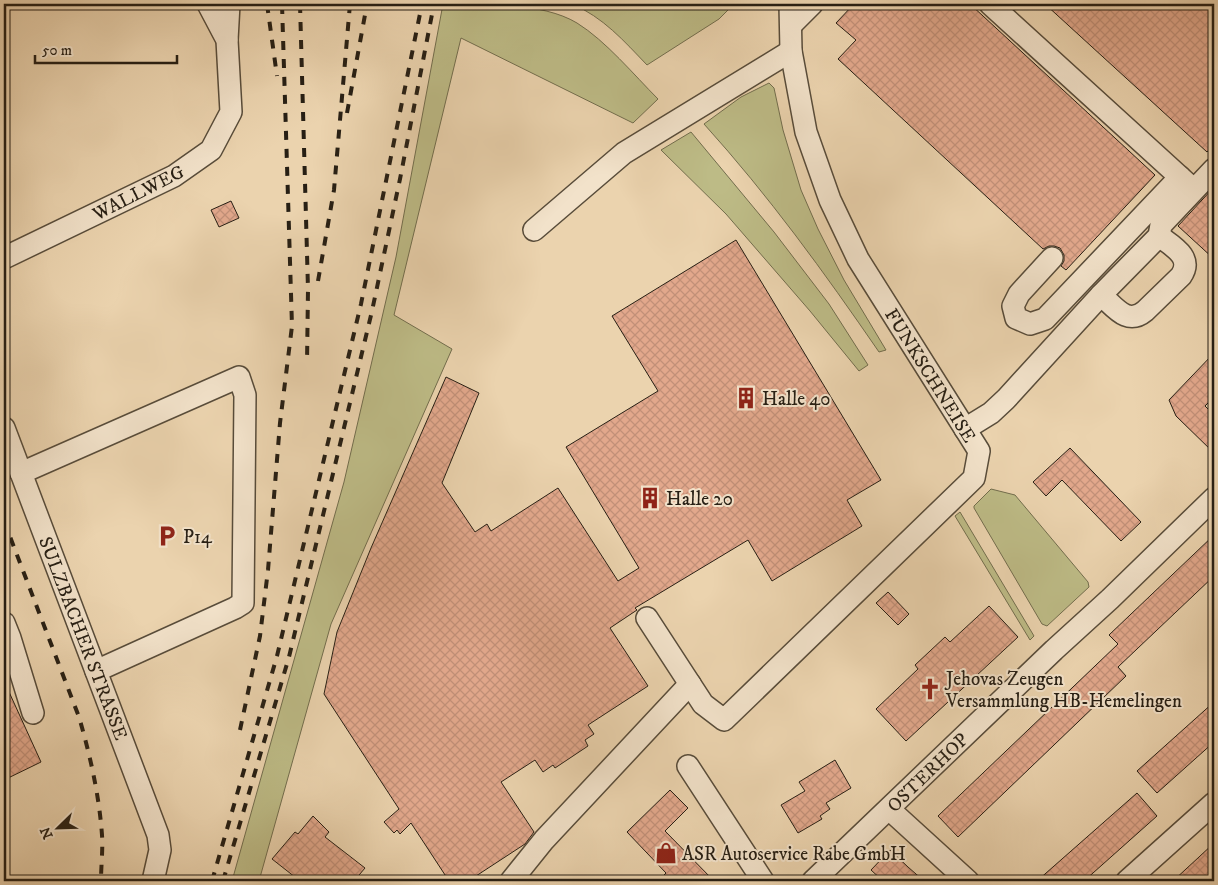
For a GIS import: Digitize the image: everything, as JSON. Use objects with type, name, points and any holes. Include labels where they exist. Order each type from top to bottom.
[{"type":"street","name":"WALLWEG","points":[[4,258],[174,176],[211,150],[230,112],[227,40],[208,4]]},
{"type":"street","points":[[227,40],[229,4]]},
{"type":"street","name":"FUNKSCHNEISE","points":[[690,684],[703,704],[724,720],[974,478],[979,451],[858,259],[830,200],[806,132],[791,51],[790,4]]},
{"type":"street","points":[[791,25],[812,4]]},
{"type":"street","points":[[990,4],[1187,184]]},
{"type":"street","points":[[534,230],[624,153],[791,51]]},
{"type":"street","points":[[1052,258],[1019,294],[1013,306],[1016,318],[1030,324],[1045,319],[1187,184],[1214,169]]},
{"type":"street","points":[[965,429],[991,413],[1006,399],[1159,236],[1161,225],[1187,184]]},
{"type":"street","points":[[1102,295],[1126,316],[1132,318],[1139,316],[1145,311],[1181,276],[1185,270],[1185,260],[1180,252],[1159,236]]},
{"type":"street","points":[[22,473],[239,377],[245,395],[243,603],[96,671]]},
{"type":"street","name":"SULZBACHER STRASSE","points":[[4,428],[158,835],[160,850],[153,881]]},
{"type":"street","name":"OSTERHOP","points":[[813,881],[1214,498]]},
{"type":"street","points":[[511,881],[544,840],[690,684],[647,618]]},
{"type":"street","points":[[4,623],[33,713]]},
{"type":"street","points":[[688,766],[763,881]]},
{"type":"street","points":[[1127,881],[1214,803]]},
{"type":"street","points":[[889,809],[968,881]]},
{"type":"shaded area","points":[[443,4],[512,6],[547,11],[563,16],[588,30],[599,39],[658,99],[633,123],[461,38],[394,315],[452,349],[331,624],[259,881],[232,881],[344,482],[396,257]]},
{"type":"shaded area","points":[[572,4],[734,4],[719,19],[647,65],[603,23]]},
{"type":"shaded area","points":[[769,83],[774,88],[783,130],[801,190],[818,229],[844,280],[886,350],[879,352],[795,235],[704,124],[741,97]]},
{"type":"shaded area","points":[[691,132],[774,232],[829,304],[868,365],[859,371],[726,214],[661,150]]},
{"type":"shaded area","points":[[991,489],[1015,495],[1088,582],[1089,587],[1047,626],[1042,624],[974,508]]},
{"type":"shaded area","points":[[960,512],[1034,636],[1030,640],[955,516]]},
{"type":"building","points":[[854,4],[970,4],[1155,175],[1066,270],[1061,266],[1064,261],[1064,255],[1060,248],[1049,246],[1043,249],[838,59],[856,40],[836,23]]},
{"type":"building","points":[[1045,4],[1214,4],[1214,144],[1207,152]]},
{"type":"building","points":[[1214,187],[1214,259],[1178,226]]},
{"type":"building","points":[[231,201],[239,218],[219,227],[211,210]]},
{"type":"building","points":[[736,240],[881,480],[847,500],[862,526],[772,581],[748,540],[635,608],[637,610],[610,628],[648,686],[588,725],[594,734],[585,740],[588,746],[555,768],[553,765],[543,772],[535,760],[501,782],[534,832],[525,844],[476,876],[479,881],[449,881],[411,823],[400,834],[397,830],[394,833],[384,822],[399,809],[324,694],[337,632],[371,548],[446,377],[479,393],[442,483],[475,532],[487,524],[491,531],[558,488],[618,581],[639,568],[566,447],[658,391],[612,316]]},
{"type":"building","points":[[1214,353],[1214,389],[1208,396],[1211,400],[1205,406],[1214,415],[1214,453],[1176,416],[1169,400]]},
{"type":"building","points":[[1070,448],[1141,522],[1121,541],[1062,480],[1046,496],[1033,482]]},
{"type":"building","points":[[1214,535],[1214,576],[1118,667],[1126,676],[958,837],[938,816],[1118,644],[1109,635]]},
{"type":"building","points":[[888,592],[909,614],[898,625],[876,603]]},
{"type":"building","name":"Jehovas Zeugen Versammlung HB-Hemelingen","points":[[989,606],[1018,637],[906,741],[876,709],[918,669],[915,665],[945,637],[950,642]]},
{"type":"building","points":[[4,681],[41,762],[4,780]]},
{"type":"building","points":[[1214,702],[1214,742],[1157,793],[1137,771]]},
{"type":"building","points":[[835,760],[851,788],[826,803],[830,809],[820,816],[822,819],[798,833],[781,805],[805,791],[799,782]]},
{"type":"building","name":"ASR Autoservice Rabe GmbH","points":[[670,790],[688,808],[665,831],[714,881],[658,881],[666,873],[627,832]]},
{"type":"building","points":[[1137,793],[1157,816],[1084,881],[1037,881]]},
{"type":"building","points":[[313,816],[329,832],[325,837],[365,868],[354,881],[300,881],[272,859],[295,832],[298,834]]},
{"type":"building","points":[[1214,843],[1214,881],[1173,881],[1199,857]]},
{"type":"building","points":[[890,850],[924,881],[883,881],[871,870]]},
{"type":"railway","points":[[267,4],[277,76]]},
{"type":"railway","points":[[240,730],[260,636],[268,570],[280,423],[292,326],[282,4]]},
{"type":"railway","points":[[300,4],[308,289],[307,363]]},
{"type":"railway","points":[[318,281],[334,190],[350,4]]},
{"type":"railway","points":[[347,113],[367,4]]},
{"type":"railway","points":[[212,881],[277,656],[361,304],[422,4]]},
{"type":"railway","points":[[223,881],[289,657],[372,311],[434,4]]},
{"type":"railway","points":[[4,521],[83,731],[94,775],[101,820],[101,881]]},
{"type":"place","name":"Halle 40","points":[[746,398]]},
{"type":"place","name":"Halle 20","points":[[650,498]]},
{"type":"place","name":"P14","points":[[167,536]]},
{"type":"place","name":"Jehovas Zeugen Versammlung HB-Hemelingen","points":[[930,689]]},
{"type":"place","name":"ASR Autoservice Rabe GmbH","points":[[666,853]]}]
